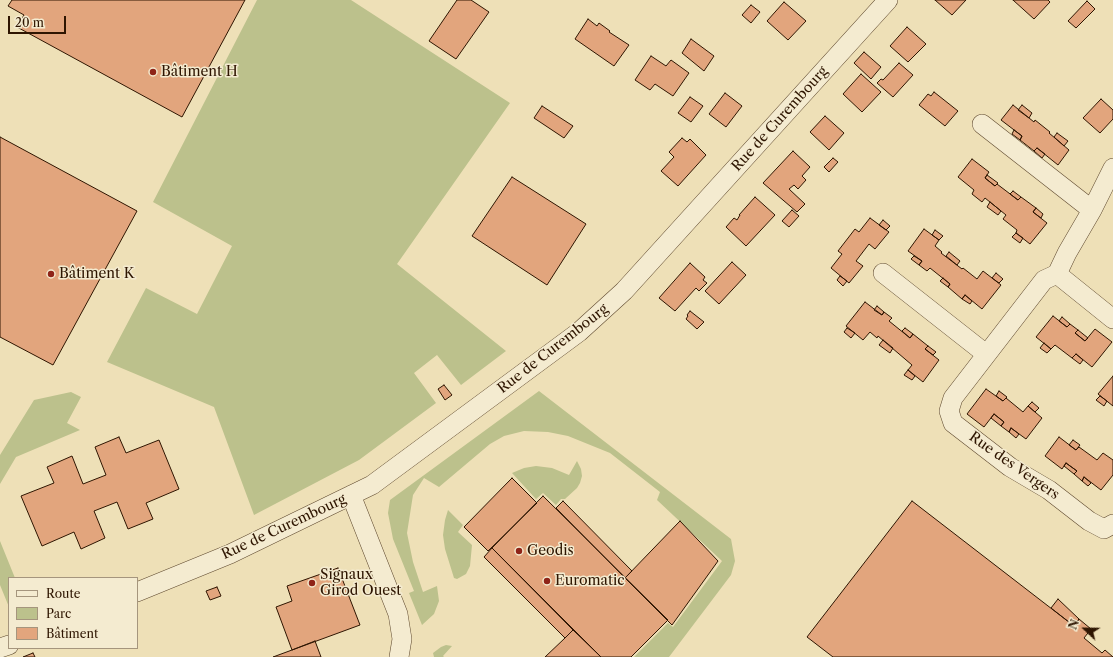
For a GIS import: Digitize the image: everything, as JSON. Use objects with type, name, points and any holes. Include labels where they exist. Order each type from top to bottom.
[{"type":"street","name":"Rue de Curembourg","points":[[138,592],[230,554],[372,485],[579,332],[624,292],[888,0]]},
{"type":"street","points":[[982,124],[1092,210]]},
{"type":"street","points":[[1113,168],[1057,274],[1113,319]]},
{"type":"street","points":[[882,273],[986,354]]},
{"type":"street","name":"Rue des Vergers","points":[[1057,274],[1044,280],[953,398],[949,411],[953,423],[1010,467],[1049,490],[1089,520],[1104,529],[1113,524]]},
{"type":"street","points":[[351,495],[398,614],[402,639],[399,657]]},
{"type":"green space","points":[[257,0],[351,0],[510,103],[397,264],[506,351],[461,385],[437,355],[414,373],[436,403],[359,460],[254,515],[214,407],[107,362],[146,288],[197,314],[232,246],[153,202]]},
{"type":"green space","points":[[539,391],[731,539],[735,561],[731,575],[669,657],[634,657],[668,623],[673,627],[722,561],[657,500],[660,492],[610,453],[568,436],[548,432],[524,431],[504,436],[490,444],[439,487],[424,478],[413,495],[407,533],[413,562],[423,592],[437,586],[439,601],[434,614],[422,625],[409,593],[414,591],[393,539],[388,513],[390,500]]},
{"type":"green space","points":[[71,392],[81,397],[67,423],[80,430],[16,457],[0,484],[0,455],[34,400]]},
{"type":"green space","points":[[577,461],[581,469],[582,476],[580,483],[577,488],[565,499],[561,499],[556,505],[543,493],[536,499],[512,473],[524,468],[536,466],[552,468],[569,475]]},
{"type":"green space","points":[[448,510],[463,525],[458,532],[472,545],[470,566],[466,574],[457,579],[454,578],[445,549],[443,535]]},
{"type":"green space","points":[[0,541],[15,577],[8,577],[8,605],[0,585]]},
{"type":"green space","points":[[446,645],[452,646],[443,656],[444,657],[434,657],[433,653]]},
{"type":"building","name":"Bâtiment H","points":[[12,0],[245,0],[182,117],[17,27],[24,15],[8,6]]},
{"type":"building","points":[[457,0],[471,0],[489,12],[456,59],[429,41]]},
{"type":"building","points":[[935,0],[966,0],[952,15]]},
{"type":"building","points":[[1013,0],[1048,0],[1050,2],[1034,19]]},
{"type":"building","points":[[1087,1],[1095,9],[1076,28],[1068,21]]},
{"type":"building","points":[[784,2],[806,21],[788,40],[767,21]]},
{"type":"building","points":[[751,5],[760,12],[751,23],[742,15]]},
{"type":"building","points":[[588,19],[597,26],[599,23],[610,31],[609,32],[629,45],[614,66],[575,39]]},
{"type":"building","points":[[907,27],[926,44],[908,62],[890,46]]},
{"type":"building","points":[[691,39],[714,56],[704,71],[682,53]]},
{"type":"building","points":[[864,52],[881,67],[871,79],[854,63]]},
{"type":"building","points":[[651,56],[666,66],[671,60],[689,73],[673,96],[655,84],[650,90],[635,80]]},
{"type":"building","points":[[899,63],[913,75],[893,97],[877,83],[881,79],[883,80]]},
{"type":"building","points":[[861,74],[881,92],[862,112],[843,94]]},
{"type":"building","points":[[934,92],[958,111],[945,126],[919,105],[928,94],[931,96]]},
{"type":"building","points":[[725,93],[742,106],[726,127],[709,114]]},
{"type":"building","points":[[690,97],[703,106],[691,122],[678,113]]},
{"type":"building","points":[[1101,99],[1113,110],[1113,119],[1100,133],[1083,118]]},
{"type":"building","points":[[1013,105],[1034,122],[1035,120],[1050,132],[1049,133],[1069,150],[1058,165],[1037,148],[1034,151],[1020,140],[1022,136],[1001,120]]},
{"type":"building","points":[[1022,105],[1032,113],[1029,118],[1018,110]]},
{"type":"building","points":[[542,106],[573,126],[564,138],[534,118]]},
{"type":"building","points":[[825,116],[844,133],[829,150],[810,132]]},
{"type":"building","points":[[1014,130],[1022,136],[1020,140],[1012,134]]},
{"type":"building","points":[[1057,133],[1068,141],[1064,146],[1054,137]]},
{"type":"building","name":"Bâtiment K","points":[[0,137],[137,211],[53,365],[0,337]]},
{"type":"building","points":[[682,138],[687,142],[690,139],[706,155],[678,186],[661,171],[674,157],[669,152]]},
{"type":"building","points":[[1037,148],[1045,154],[1042,158],[1034,151]]},
{"type":"building","points":[[793,151],[810,167],[802,176],[806,180],[798,189],[794,185],[789,189],[805,204],[797,212],[763,183]]},
{"type":"building","points":[[833,158],[838,162],[829,172],[824,167]]},
{"type":"building","points":[[972,159],[989,172],[985,178],[995,186],[997,184],[1018,200],[1021,197],[1036,208],[1033,212],[1047,223],[1030,244],[1016,233],[1017,230],[1003,219],[1006,215],[985,198],[982,202],[972,194],[974,190],[958,177]]},
{"type":"building","points":[[987,175],[998,183],[995,186],[985,178]]},
{"type":"building","points":[[512,177],[586,224],[547,285],[472,236]]},
{"type":"building","points":[[1013,191],[1021,197],[1018,200],[1010,194]]},
{"type":"building","points":[[755,197],[775,215],[746,246],[726,227],[734,218],[737,220],[739,215]]},
{"type":"building","points":[[990,202],[1001,211],[998,215],[987,207]]},
{"type":"building","points":[[1036,208],[1043,214],[1041,218],[1033,212]]},
{"type":"building","points":[[792,210],[799,216],[789,227],[782,221]]},
{"type":"building","points":[[870,218],[889,232],[875,249],[869,244],[856,261],[863,266],[849,283],[831,268],[842,254],[838,251],[855,229],[859,232]]},
{"type":"building","points":[[883,220],[890,226],[886,230],[879,225]]},
{"type":"building","points":[[924,229],[939,240],[935,246],[942,252],[941,253],[962,269],[963,268],[977,279],[983,271],[1001,285],[982,309],[965,295],[962,299],[948,287],[950,284],[930,268],[927,271],[919,265],[922,261],[908,251]]},
{"type":"building","points":[[935,230],[943,236],[939,240],[932,235]]},
{"type":"building","points":[[1016,233],[1023,238],[1020,243],[1012,237]]},
{"type":"building","points":[[949,252],[960,261],[957,265],[946,256]]},
{"type":"building","points":[[914,256],[922,261],[919,265],[911,259]]},
{"type":"building","points":[[732,262],[746,275],[719,304],[705,291]]},
{"type":"building","points":[[690,263],[705,277],[703,280],[707,283],[699,291],[696,288],[675,311],[659,298]]},
{"type":"building","points":[[996,273],[1003,279],[999,283],[992,278]]},
{"type":"building","points":[[840,276],[847,281],[843,286],[837,280]]},
{"type":"building","points":[[943,278],[950,284],[948,287],[940,281]]},
{"type":"building","points":[[965,295],[972,301],[970,304],[962,299]]},
{"type":"building","points":[[865,302],[882,315],[884,312],[892,318],[889,321],[910,338],[913,334],[928,346],[925,349],[939,360],[923,382],[908,370],[912,365],[878,336],[877,338],[870,332],[863,340],[846,326]]},
{"type":"building","points":[[877,306],[884,312],[882,315],[874,310]]},
{"type":"building","points":[[690,311],[704,322],[697,329],[686,319]]},
{"type":"building","points":[[1053,316],[1067,327],[1070,324],[1078,330],[1075,333],[1085,341],[1095,329],[1112,342],[1092,367],[1076,354],[1072,358],[1055,345],[1051,349],[1036,337]]},
{"type":"building","points":[[1062,317],[1070,324],[1067,327],[1059,321]]},
{"type":"building","points":[[847,328],[855,333],[851,338],[844,332]]},
{"type":"building","points":[[905,328],[913,334],[910,338],[902,331]]},
{"type":"building","points":[[1078,330],[1088,338],[1085,341],[1075,333]]},
{"type":"building","points":[[883,340],[893,348],[890,353],[879,345]]},
{"type":"building","points":[[1044,343],[1051,349],[1047,353],[1040,348]]},
{"type":"building","points":[[928,346],[936,352],[933,355],[925,349]]},
{"type":"building","points":[[1076,354],[1083,360],[1080,364],[1072,358]]},
{"type":"building","points":[[908,370],[915,376],[912,380],[904,375]]},
{"type":"building","points":[[1113,376],[1113,406],[1098,394]]},
{"type":"building","points":[[444,385],[452,395],[445,400],[438,389]]},
{"type":"building","points":[[986,389],[1003,401],[1006,398],[1023,412],[1028,406],[1042,418],[1026,439],[1011,428],[1009,432],[1001,426],[1004,422],[994,414],[984,427],[967,414]]},
{"type":"building","points":[[999,391],[1007,397],[1003,401],[996,396]]},
{"type":"building","points":[[1100,396],[1107,401],[1104,406],[1096,400]]},
{"type":"building","points":[[1032,402],[1039,408],[1035,412],[1028,406]]},
{"type":"building","points":[[994,414],[1004,422],[1001,426],[991,418]]},
{"type":"building","points":[[1011,428],[1019,434],[1016,438],[1009,432]]},
{"type":"building","points":[[119,437],[126,453],[159,440],[179,489],[146,503],[153,519],[128,529],[117,502],[94,511],[105,538],[81,549],[74,532],[42,546],[21,496],[54,483],[47,467],[72,456],[83,484],[106,475],[95,447]]},
{"type":"building","points":[[1059,437],[1076,450],[1079,447],[1097,460],[1103,453],[1113,460],[1113,475],[1101,490],[1084,477],[1082,481],[1074,474],[1077,471],[1066,463],[1062,469],[1045,456]]},
{"type":"building","points":[[1073,440],[1080,445],[1076,450],[1069,445]]},
{"type":"building","points":[[1066,463],[1077,471],[1074,474],[1064,466]]},
{"type":"building","points":[[1084,477],[1091,483],[1088,486],[1082,481]]},
{"type":"building","points":[[512,478],[537,503],[488,551],[464,527]]},
{"type":"building","points":[[543,496],[668,620],[631,657],[601,657],[492,548]]},
{"type":"building","points":[[563,501],[632,571],[625,578],[556,508]]},
{"type":"building","points":[[912,501],[1074,626],[1079,619],[1091,629],[1084,638],[1102,653],[1105,650],[1113,657],[833,657],[807,637]]},
{"type":"building","points":[[680,521],[718,561],[672,625],[625,578]]},
{"type":"building","points":[[492,548],[573,630],[565,638],[484,557]]},
{"type":"building","points":[[338,568],[360,625],[292,650],[276,607],[292,601],[287,586]]},
{"type":"building","points":[[217,587],[221,596],[210,600],[206,591]]},
{"type":"building","points":[[1058,599],[1079,619],[1074,626],[1051,608]]},
{"type":"building","points":[[573,630],[601,657],[545,657],[565,638]]},
{"type":"building","points":[[315,641],[321,657],[273,657],[292,650]]},
{"type":"building","points":[[33,653],[35,657],[23,657]]},
{"type":"place","name":"Bâtiment H","points":[[153,72]]},
{"type":"place","name":"Bâtiment K","points":[[51,274]]},
{"type":"place","name":"Geodis","points":[[519,551]]},
{"type":"place","name":"Euromatic","points":[[547,581]]},
{"type":"place","name":"Signaux Girod Ouest","points":[[312,583]]}]
